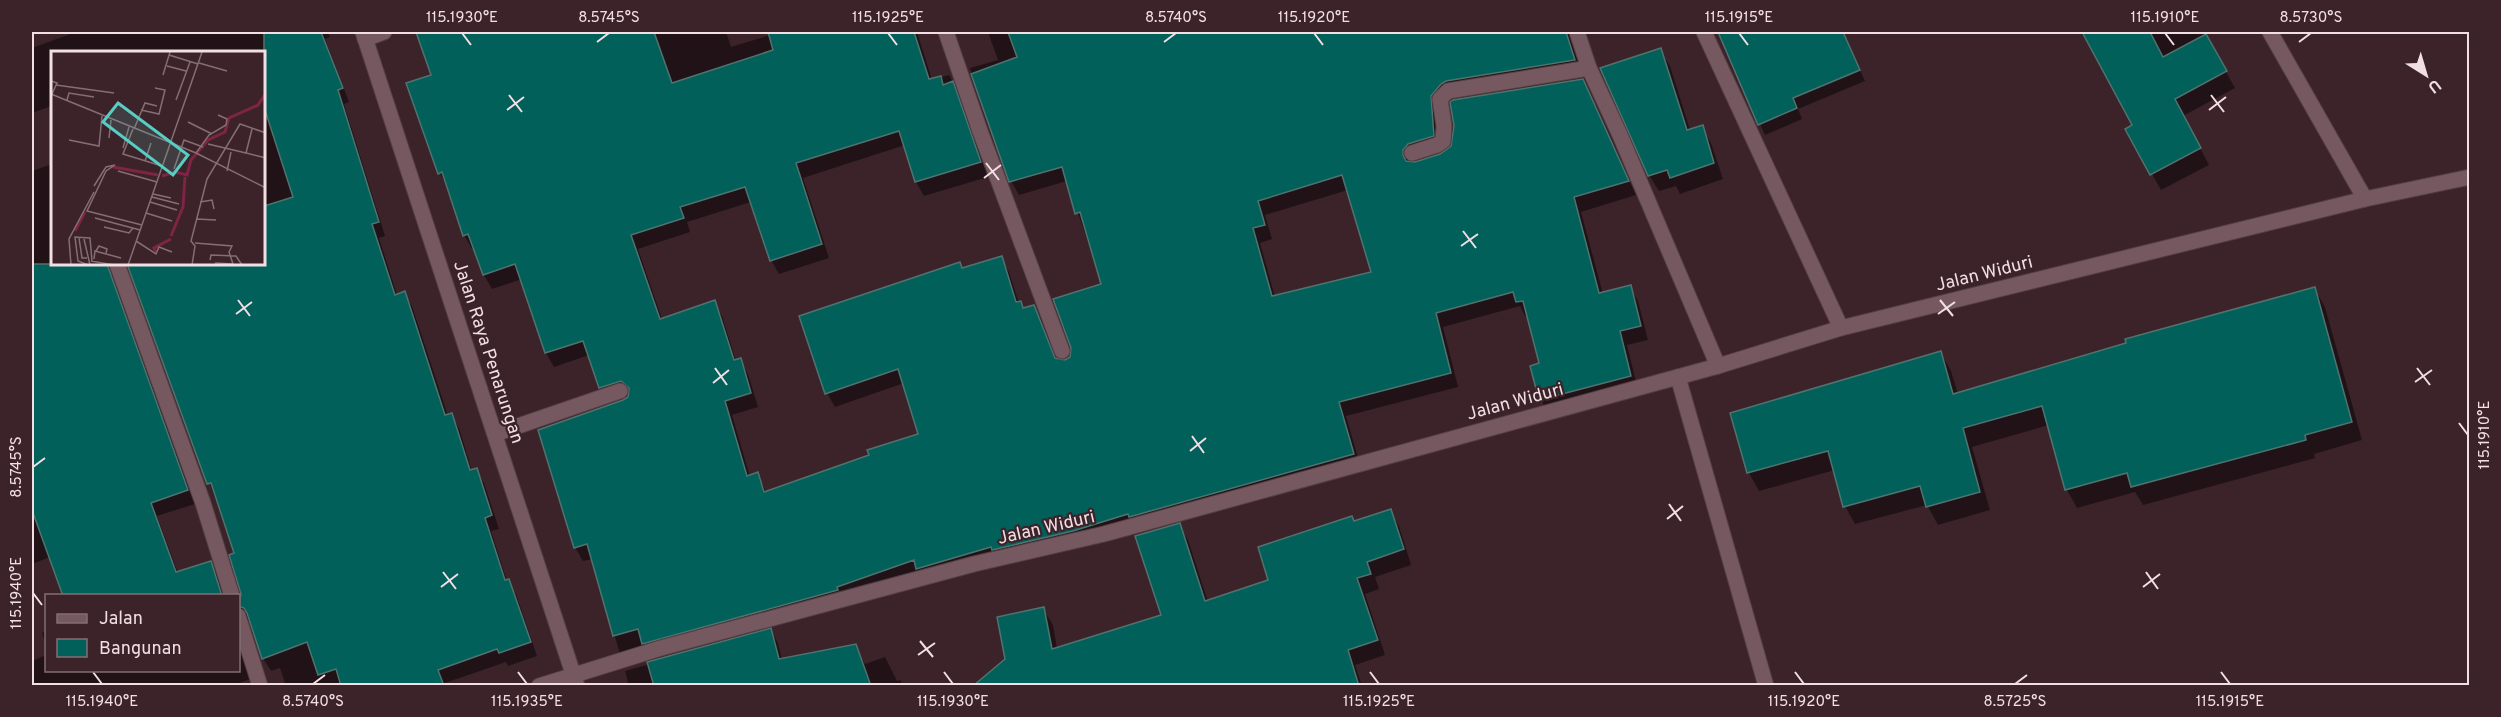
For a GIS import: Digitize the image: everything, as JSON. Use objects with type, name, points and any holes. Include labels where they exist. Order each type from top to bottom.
[{"type":"street","points":[[364,35],[384,32]]},
{"type":"street","points":[[946,32],[980,131],[1062,351]]},
{"type":"street","points":[[1577,32],[1589,68],[1620,135],[1718,366]]},
{"type":"street","points":[[1704,32],[1841,328]]},
{"type":"street","points":[[2270,32],[2365,200]]},
{"type":"street","name":"Jalan Raya Penarungan","points":[[364,35],[575,679]]},
{"type":"street","points":[[1412,153],[1443,141],[1444,126],[1440,99],[1448,91],[1589,68]]},
{"type":"street","name":"Jalan Widuri","points":[[539,686],[575,679],[974,564],[1104,534],[1678,377],[1841,328],[2365,200],[2469,177]]},
{"type":"street","points":[[118,266],[203,503],[231,594]]},
{"type":"street","points":[[1678,377],[1766,686]]},
{"type":"street","points":[[495,434],[620,392]]},
{"type":"street","points":[[240,622],[261,686]]},
{"type":"building","points":[[264,32],[321,32],[343,88],[338,90],[379,222],[372,224],[395,295],[405,291],[445,415],[452,413],[470,470],[477,468],[492,515],[485,518],[505,580],[509,579],[531,642],[499,653],[497,649],[438,670],[444,686],[341,686],[336,669],[318,675],[307,642],[262,659],[247,613],[240,607],[241,594],[229,555],[234,553],[211,483],[207,484],[128,266],[266,266],[266,205],[293,197],[266,113],[266,51],[264,51]]},
{"type":"building","points":[[416,32],[654,32],[672,83],[773,50],[768,32],[914,32],[929,79],[941,76],[943,85],[953,81],[981,162],[915,182],[899,131],[796,163],[822,244],[770,261],[745,187],[680,207],[684,218],[631,235],[660,319],[715,300],[734,360],[741,358],[751,393],[725,401],[747,476],[758,472],[764,492],[869,455],[867,450],[918,434],[898,369],[825,394],[799,316],[960,262],[962,268],[1002,256],[1016,302],[1021,301],[1023,308],[1034,305],[1055,358],[1065,360],[1070,357],[1071,348],[1053,299],[1101,284],[1080,212],[1075,214],[1062,167],[1009,182],[971,74],[1017,57],[1008,32],[1566,32],[1575,60],[1446,81],[1441,84],[1431,96],[1434,136],[1408,144],[1403,150],[1403,155],[1406,161],[1415,162],[1440,154],[1451,146],[1454,126],[1450,102],[1453,100],[1583,79],[1629,181],[1574,197],[1599,293],[1631,285],[1641,326],[1620,331],[1631,376],[1539,400],[1530,366],[1539,363],[1523,301],[1516,302],[1513,292],[1436,313],[1451,373],[1339,402],[1354,454],[1129,517],[1128,514],[1073,531],[992,550],[991,547],[916,569],[914,560],[837,587],[838,590],[642,644],[638,629],[613,636],[587,544],[574,548],[538,430],[623,400],[628,397],[629,388],[621,381],[599,388],[583,341],[545,353],[515,264],[483,275],[468,234],[463,236],[442,172],[438,174],[406,83],[431,75]],"holes":[[[1342,175],[1371,272],[1272,296],[1253,228],[1265,225],[1258,201]]]},
{"type":"building","points":[[1718,32],[1843,32],[1860,70],[1793,98],[1797,108],[1758,125]]},
{"type":"building","points":[[2082,32],[2150,32],[2163,57],[2206,34],[2227,71],[2175,99],[2201,148],[2150,175],[2125,129],[2132,125]]},
{"type":"building","points":[[1661,48],[1687,130],[1703,125],[1714,163],[1670,178],[1667,170],[1648,176],[1600,68]]},
{"type":"building","points":[[32,264],[108,266],[188,490],[151,503],[176,572],[211,561],[221,594],[62,594],[32,510]]},
{"type":"building","points":[[2315,287],[2352,422],[2305,435],[2306,440],[2131,487],[2127,473],[2065,490],[2042,406],[1963,428],[1980,492],[1926,507],[1920,486],[1843,507],[1828,451],[1747,473],[1730,413],[1941,351],[1953,394],[2126,343],[2125,339]]},
{"type":"building","points":[[1391,509],[1404,549],[1367,562],[1371,574],[1357,578],[1378,640],[1348,650],[1359,686],[973,686],[1005,659],[997,617],[1044,607],[1052,649],[1161,615],[1135,536],[1180,523],[1205,601],[1268,580],[1258,547],[1352,516],[1354,521]]},
{"type":"building","points":[[771,628],[779,659],[856,644],[871,686],[654,686],[647,662]]}]
